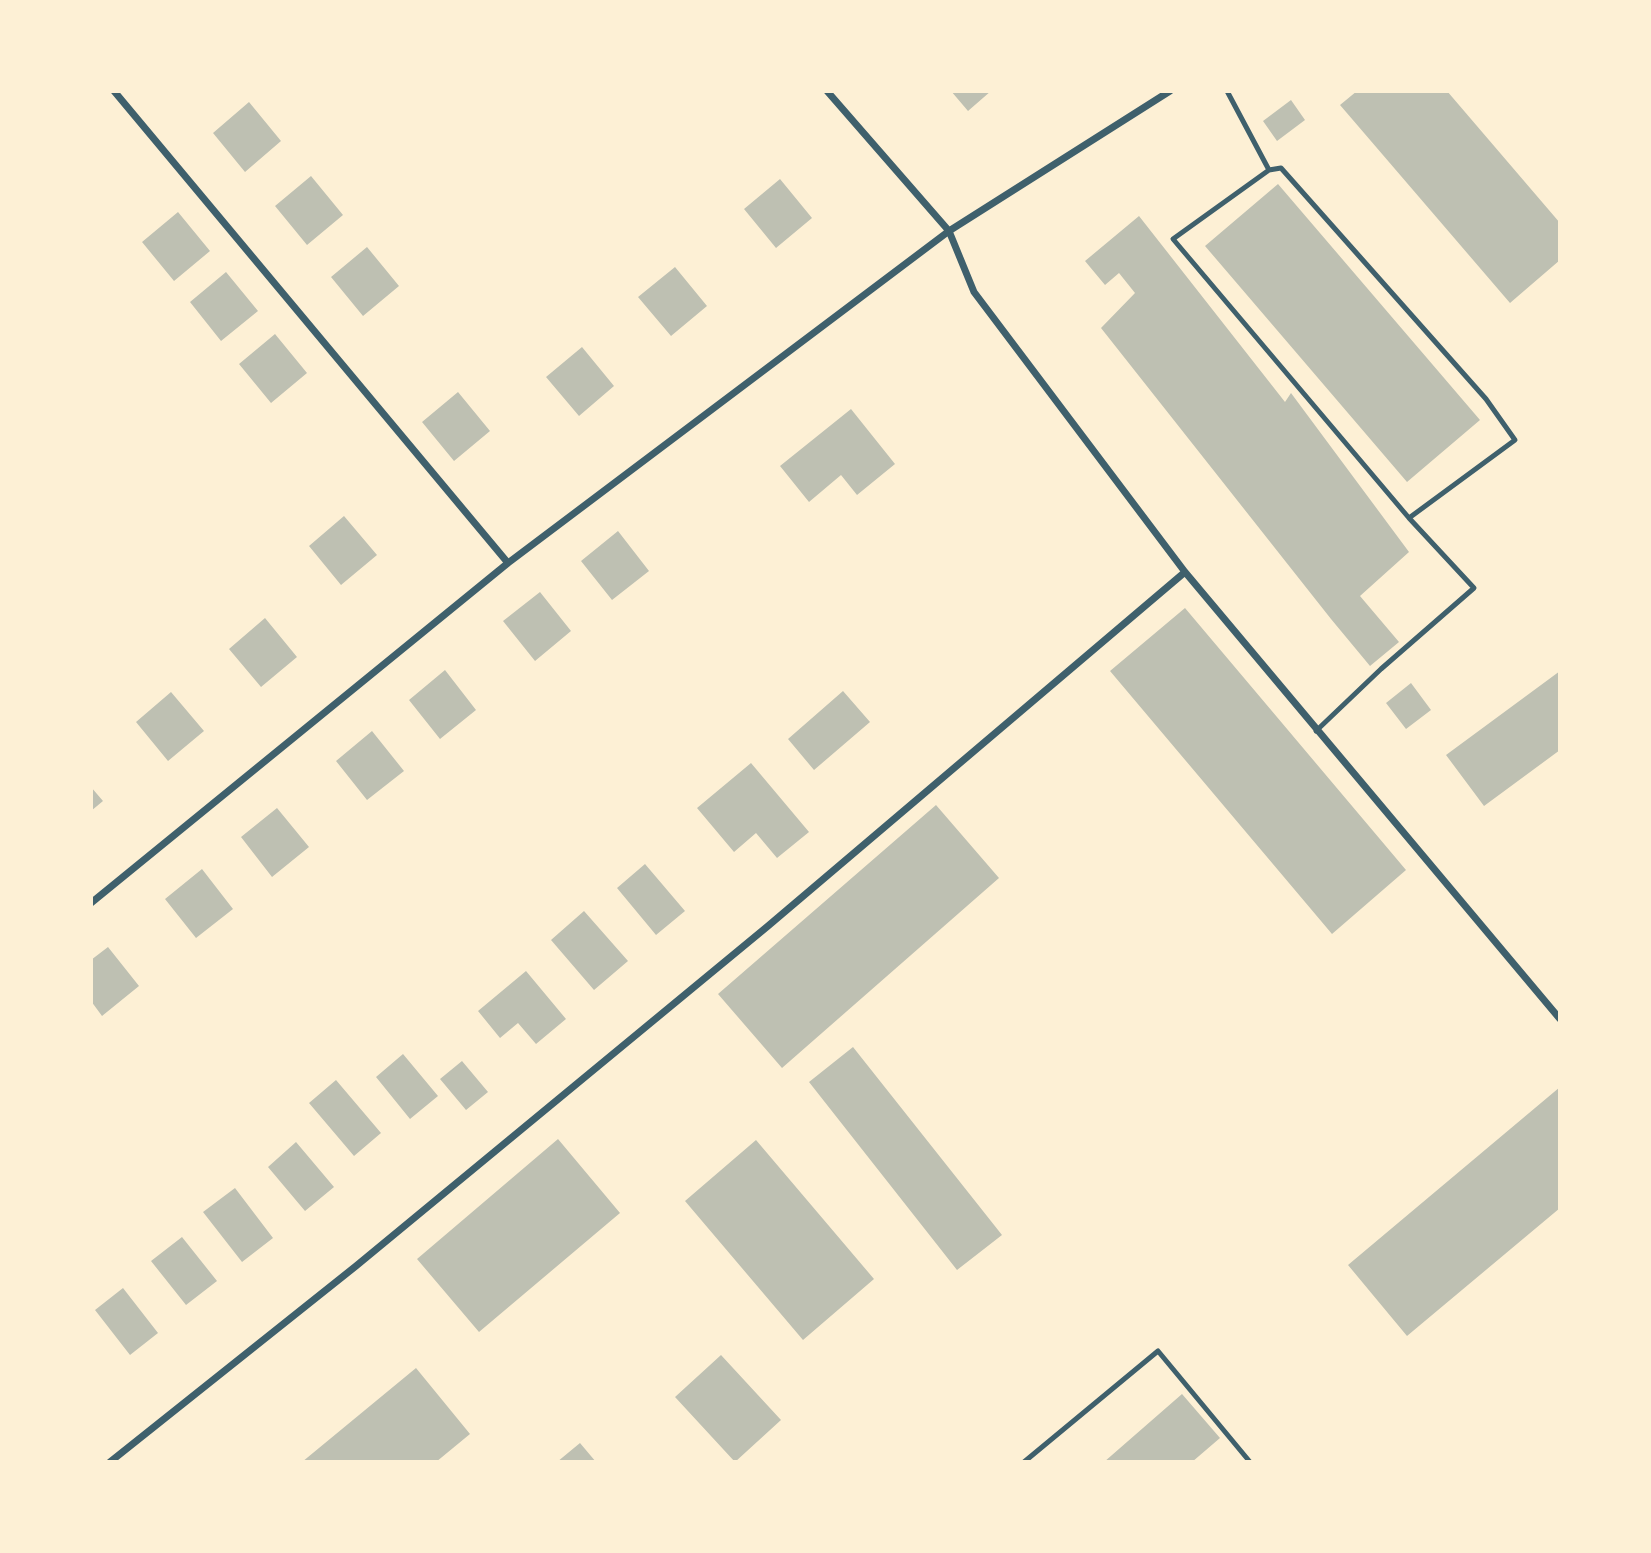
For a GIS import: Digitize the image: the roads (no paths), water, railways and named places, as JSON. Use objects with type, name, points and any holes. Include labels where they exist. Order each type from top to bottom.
[{"type":"street","points":[[114,91],[508,563]]},
{"type":"street","points":[[827,91],[949,231],[974,292],[1185,572],[1560,1019]]},
{"type":"street","points":[[91,902],[508,563],[949,231],[1170,91]]},
{"type":"street","points":[[110,1462],[356,1266],[747,944],[1185,572]]},
{"type":"lane","points":[[1227,91],[1269,170]]},
{"type":"lane","points":[[1316,731],[1381,669],[1474,588],[1409,518],[1173,239],[1269,170],[1281,168],[1486,398],[1515,440],[1409,518]]},
{"type":"lane","points":[[1024,1462],[1158,1350],[1250,1462]]}]
